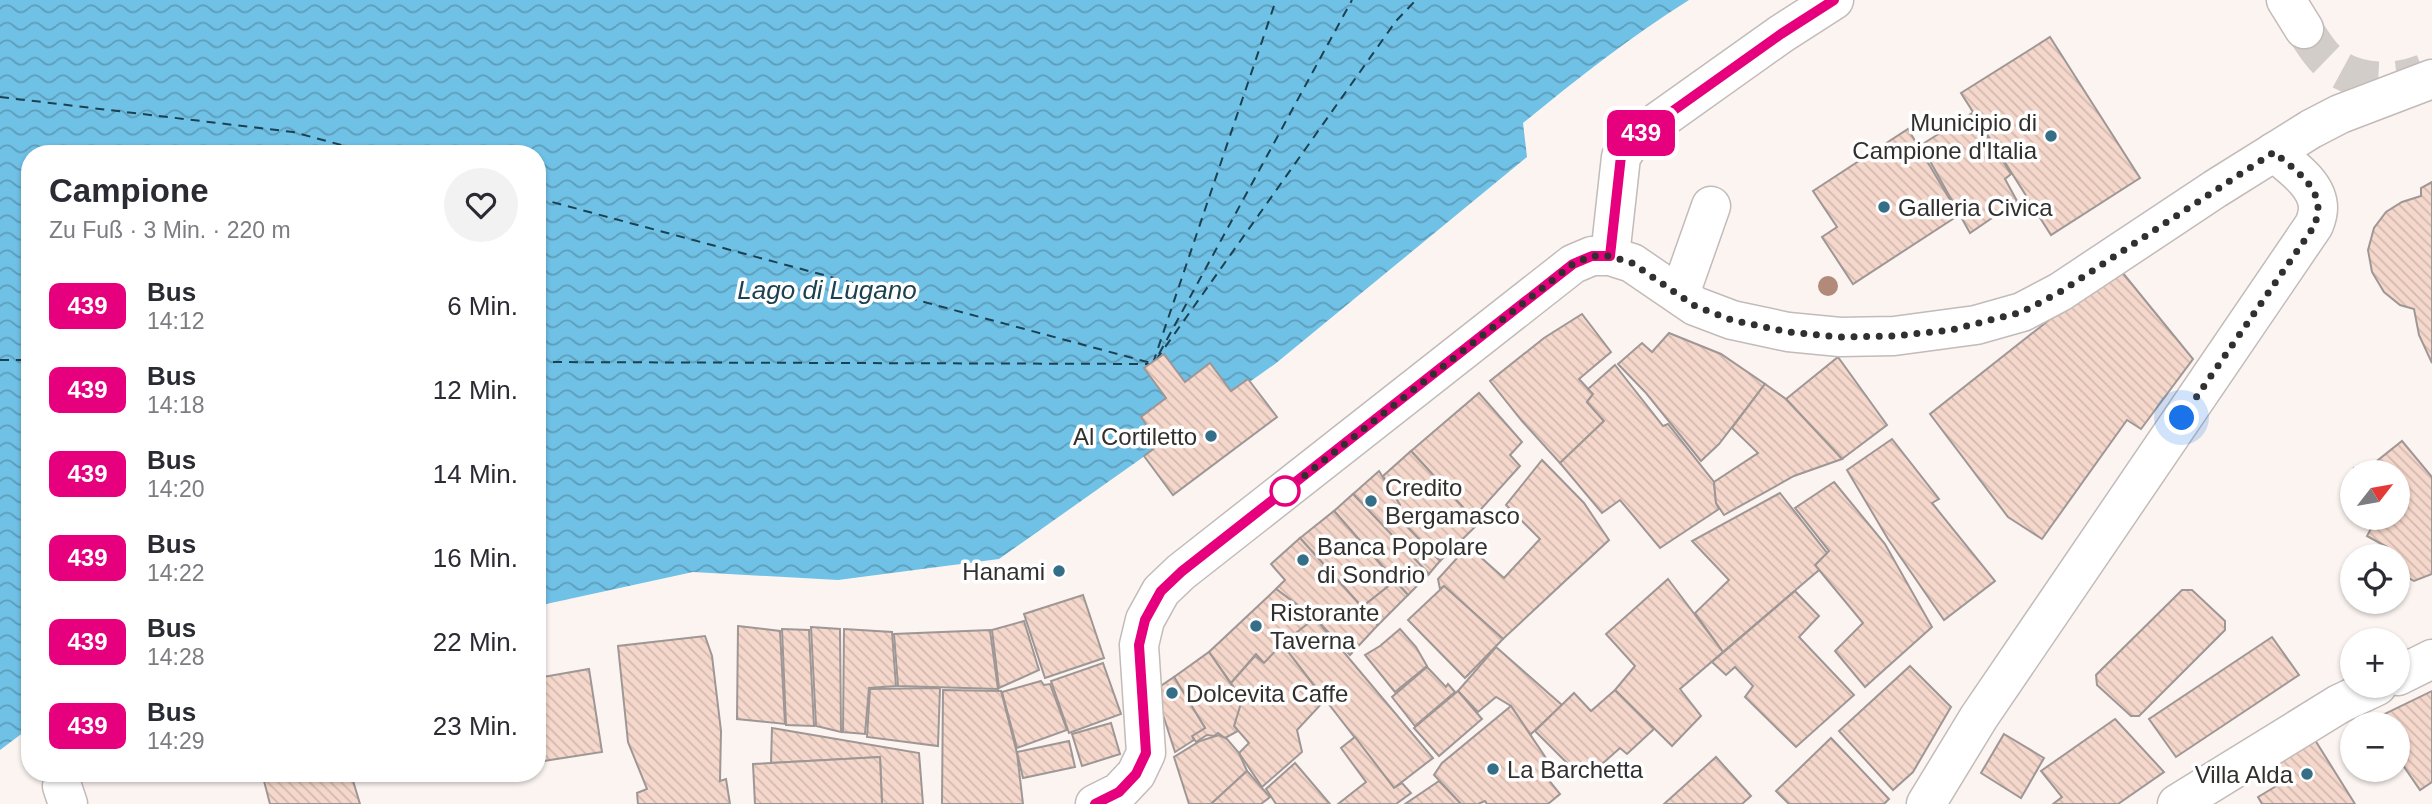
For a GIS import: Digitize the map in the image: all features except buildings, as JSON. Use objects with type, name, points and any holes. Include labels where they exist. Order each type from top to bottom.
[{"type":"street","points":[[1610,256],[1621,156],[1632,140],[1781,34],[1834,0]]},
{"type":"street","points":[[1112,800],[1136,774],[1146,753],[1139,645],[1145,620],[1161,591],[1181,572],[1573,264],[1592,256],[1610,256],[1632,263],[1695,306],[1732,320],[1788,332],[1840,337],[1894,336],[1976,325],[2022,312],[2060,292],[2274,152],[2340,114],[2432,79]]},
{"type":"street","points":[[1926,804],[1979,717],[2315,225],[2319,207],[2312,188],[2274,152]]},
{"type":"street","points":[[1680,294],[1712,206]]},
{"type":"street","points":[[2410,670],[2432,659]]},
{"type":"street","points":[[2177,804],[2351,698]]},
{"type":"water","name":"Lago di Lugano","points":[[0,0],[1689,0],[1604,59],[1523,123],[1527,157],[1275,364],[999,559],[838,580],[693,572],[546,604],[546,145],[21,145],[21,734],[0,750]]},
{"type":"ferry route","points":[[1153,363],[1276,0]]},
{"type":"ferry route","points":[[1159,354],[1352,0]]},
{"type":"ferry route","points":[[1156,360],[1396,21],[1416,0]]},
{"type":"ferry route","points":[[0,97],[293,132],[341,145]]},
{"type":"ferry route","points":[[546,200],[1151,363]]},
{"type":"ferry route","points":[[0,360],[21,360]]},
{"type":"ferry route","points":[[546,362],[1149,364]]},
{"type":"tunnel","points":[[2304,29],[2324,57],[2349,74],[2387,81],[2424,73]]},
{"type":"bus line","name":"439","points":[[1095,804],[1119,792],[1136,774],[1146,753],[1139,645],[1145,620],[1161,591],[1181,572],[1573,264],[1592,256],[1610,256],[1621,156],[1632,140],[1781,34],[1834,0]]},
{"type":"place","name":"Municipio di Campione d'Italia","points":[[2051,136]]},
{"type":"place","name":"Galleria Civica","points":[[1884,207]]},
{"type":"place","name":"Al Cortiletto","points":[[1211,436]]},
{"type":"place","name":"Credito Bergamasco","points":[[1371,501]]},
{"type":"place","name":"Banca Popolare di Sondrio","points":[[1303,560]]},
{"type":"place","name":"Hanami","points":[[1059,571]]},
{"type":"place","name":"Ristorante Taverna","points":[[1256,626]]},
{"type":"place","name":"Dolcevita Caffe","points":[[1172,693]]},
{"type":"place","name":"La Barchetta","points":[[1493,769]]},
{"type":"place","name":"Villa Alda","points":[[2307,774]]},
{"type":"route","points":[[1285,491],[1573,264],[1592,256],[1610,256],[1632,263],[1695,306],[1732,320],[1788,332],[1840,337],[1894,336],[1951,330],[2022,312],[2060,292],[2274,152],[2312,188],[2319,207],[2315,225],[2182,418]]}]
